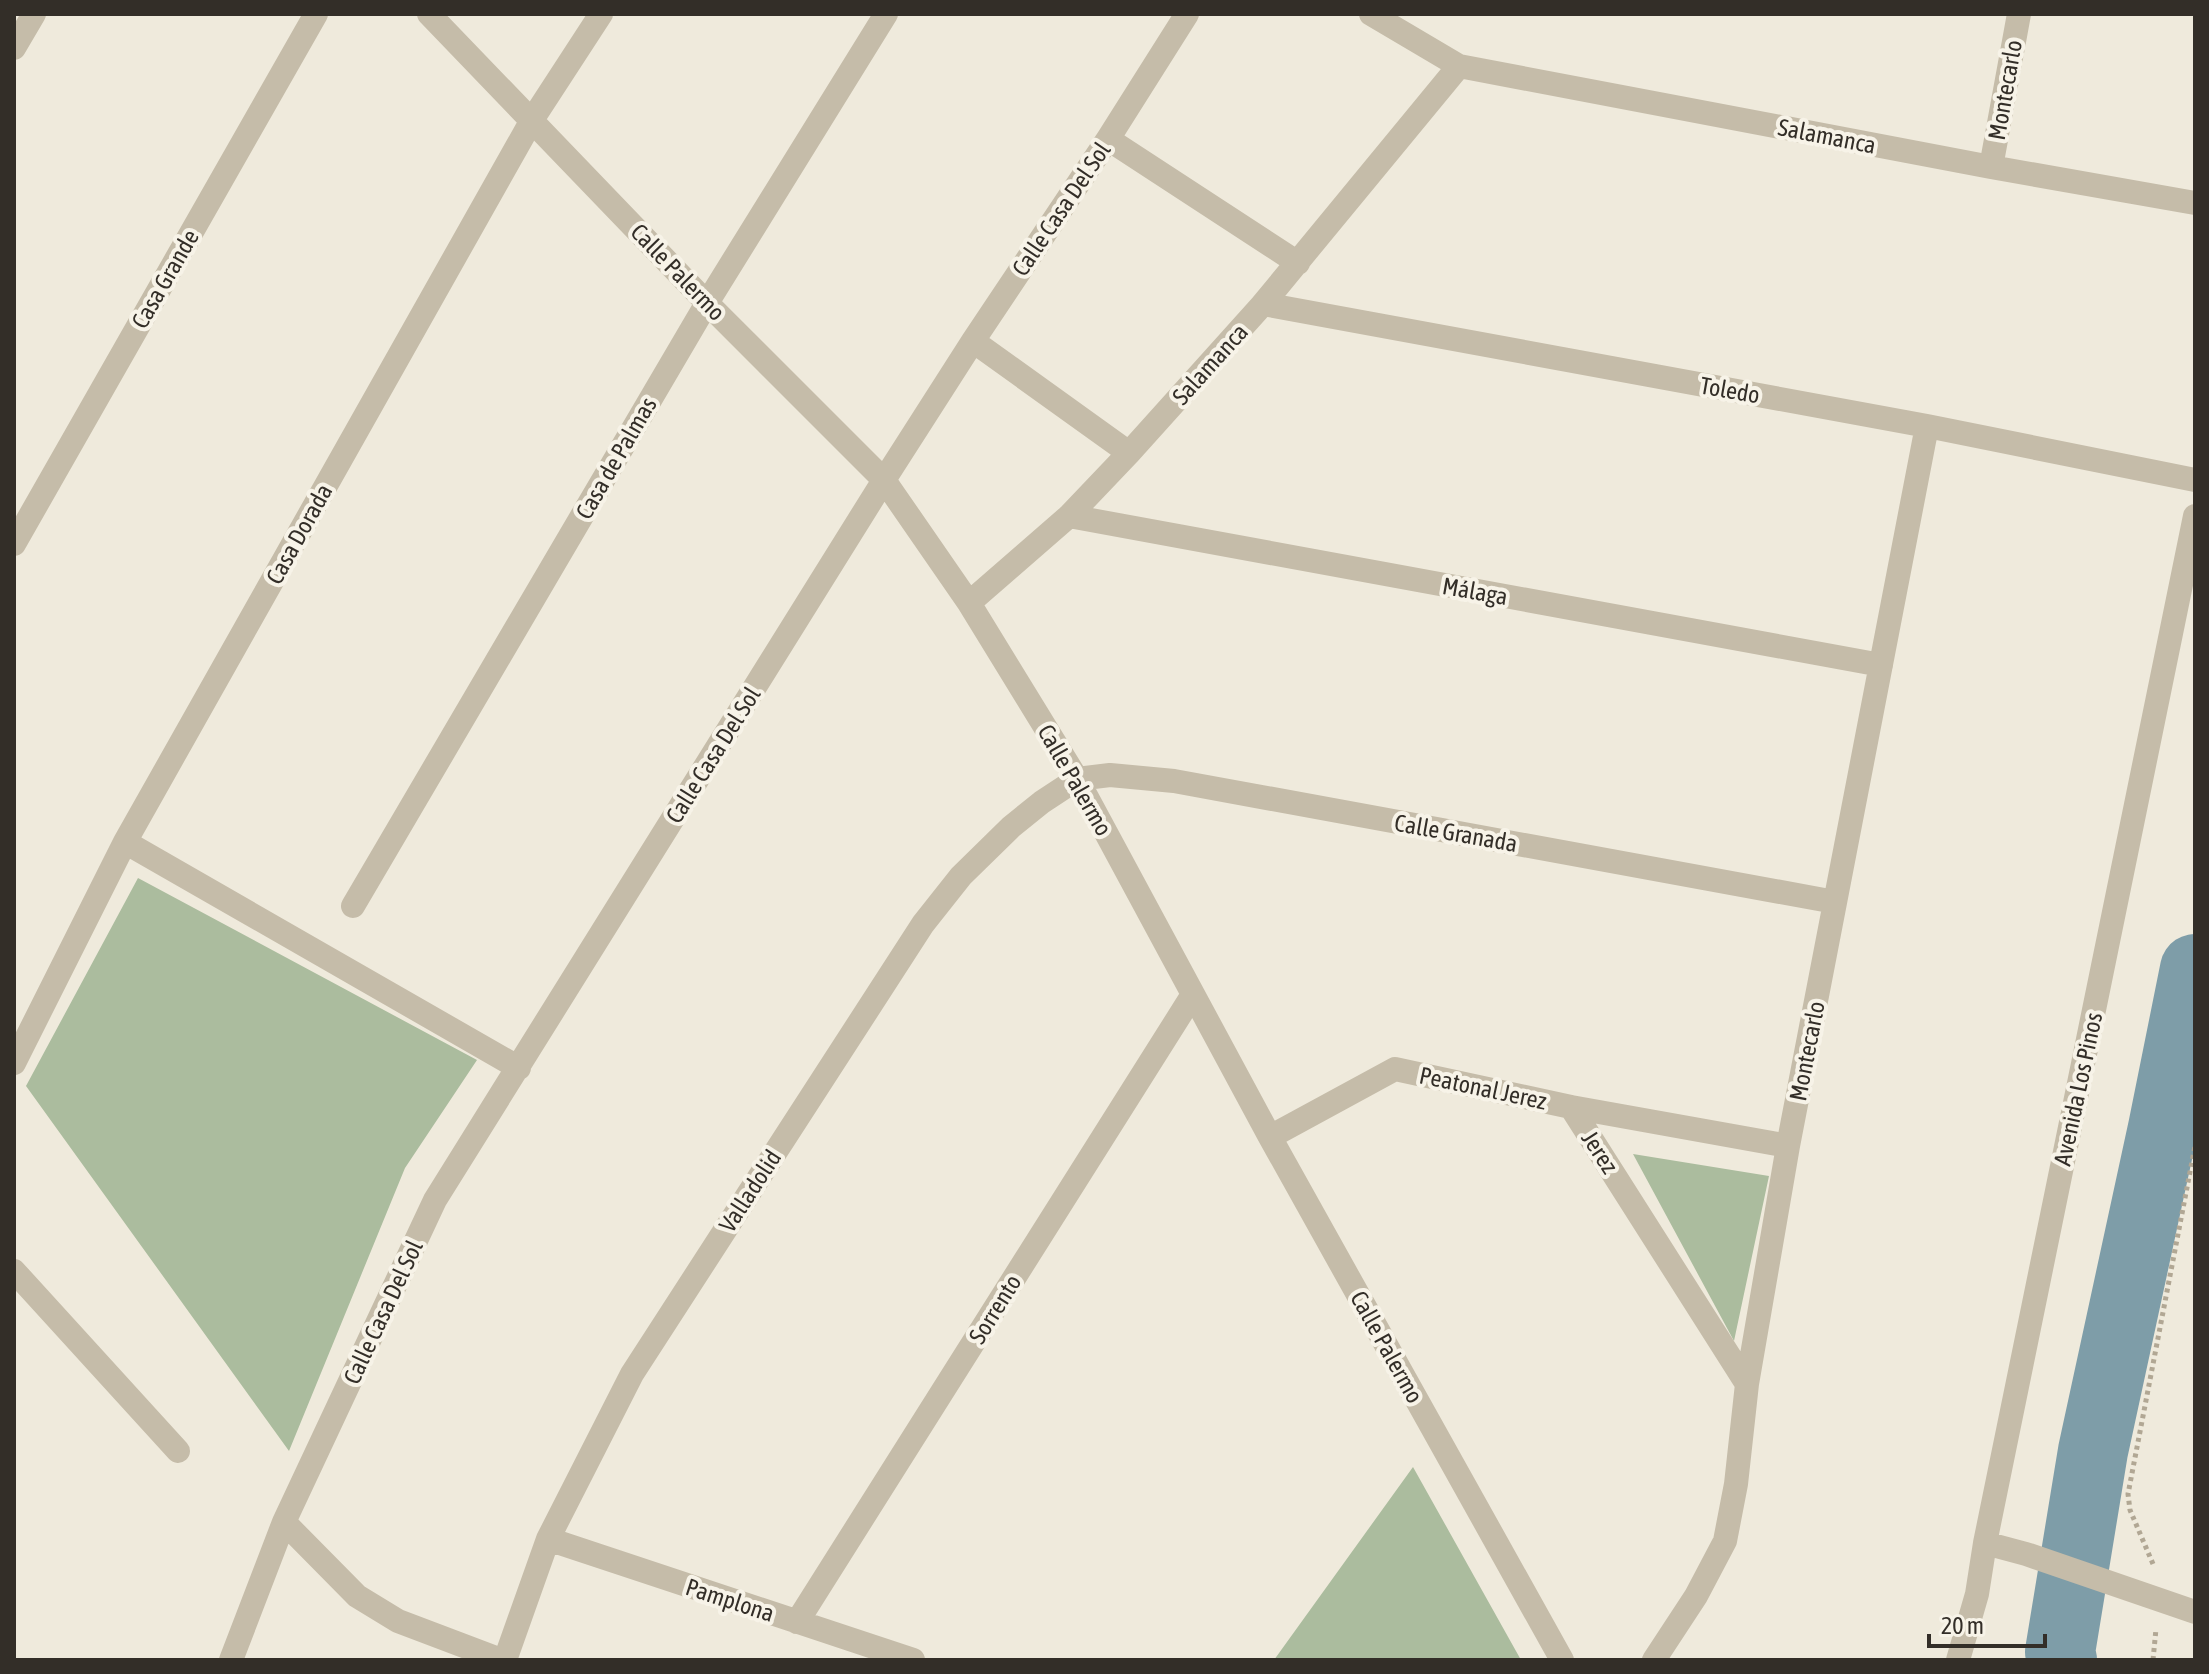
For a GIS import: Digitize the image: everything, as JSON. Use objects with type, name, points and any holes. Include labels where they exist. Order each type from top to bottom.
[{"type":"street","points":[[14,48],[34,14]]},
{"type":"street","name":"Casa Grande","points":[[14,544],[316,14]]},
{"type":"street","name":"Calle Palermo","points":[[429,14],[707,303],[884,480],[969,603],[1077,779],[1192,996],[1562,1660]]},
{"type":"street","name":"Casa Dorada","points":[[14,1063],[125,842],[532,120],[601,14]]},
{"type":"street","name":"Casa de Palmas","points":[[353,906],[707,303],[886,14]]},
{"type":"street","name":"Calle Casa Del Sol","points":[[231,1660],[284,1522],[435,1200],[884,480],[1187,14]]},
{"type":"street","name":"Salamanca","points":[[1371,14],[1459,66],[2195,203]]},
{"type":"street","name":"Montecarlo","points":[[1991,167],[2019,14]]},
{"type":"street","name":"Salamanca","points":[[969,603],[1069,516],[1129,453],[1298,263],[1459,66]]},
{"type":"street","points":[[1108,139],[1298,263]]},
{"type":"street","name":"Toledo","points":[[1263,304],[1927,426],[2195,480]]},
{"type":"street","points":[[973,341],[1129,453]]},
{"type":"street","name":"Montecarlo","points":[[1654,1660],[1696,1596],[1725,1541],[1736,1484],[1747,1384],[1788,1146],[1927,426]]},
{"type":"street","name":"Málaga","points":[[1069,516],[1881,665]]},
{"type":"street","name":"Avenida Los Pinos","points":[[1958,1660],[1977,1594],[2195,516]]},
{"type":"street","name":"Calle Granada","points":[[1077,779],[1110,775],[1174,781],[1835,902]]},
{"type":"street","name":"Valladolid","points":[[503,1660],[548,1539],[632,1374],[923,924],[961,876],[1011,827],[1077,779]]},
{"type":"street","points":[[125,842],[519,1068]]},
{"type":"street","name":"Sorrento","points":[[797,1622],[1192,996]]},
{"type":"street","name":"Peatonal Jerez","points":[[1270,1137],[1395,1069],[1571,1107]]},
{"type":"street","name":"Jerez","points":[[1571,1107],[1788,1146]]},
{"type":"street","name":"Jerez","points":[[1571,1107],[1747,1384]]},
{"type":"street","points":[[14,1271],[178,1451]]},
{"type":"street","points":[[284,1522],[357,1596],[398,1621],[503,1660]]},
{"type":"street","name":"Pamplona","points":[[548,1539],[913,1660]]},
{"type":"street","points":[[1985,1543],[2195,1612]]},
{"type":"path","points":[[2153,1660],[2152,1557],[2130,1510],[2128,1494],[2195,1146]]},
{"type":"green space","points":[[138,878],[477,1060],[405,1168],[289,1451],[26,1086]]},
{"type":"green space","points":[[1633,1154],[1769,1176],[1734,1341]]},
{"type":"green space","points":[[1413,1467],[1521,1660],[1274,1660]]},
{"type":"waterway","points":[[2062,1660],[2060,1652],[2093,1451],[2195,969]]}]
